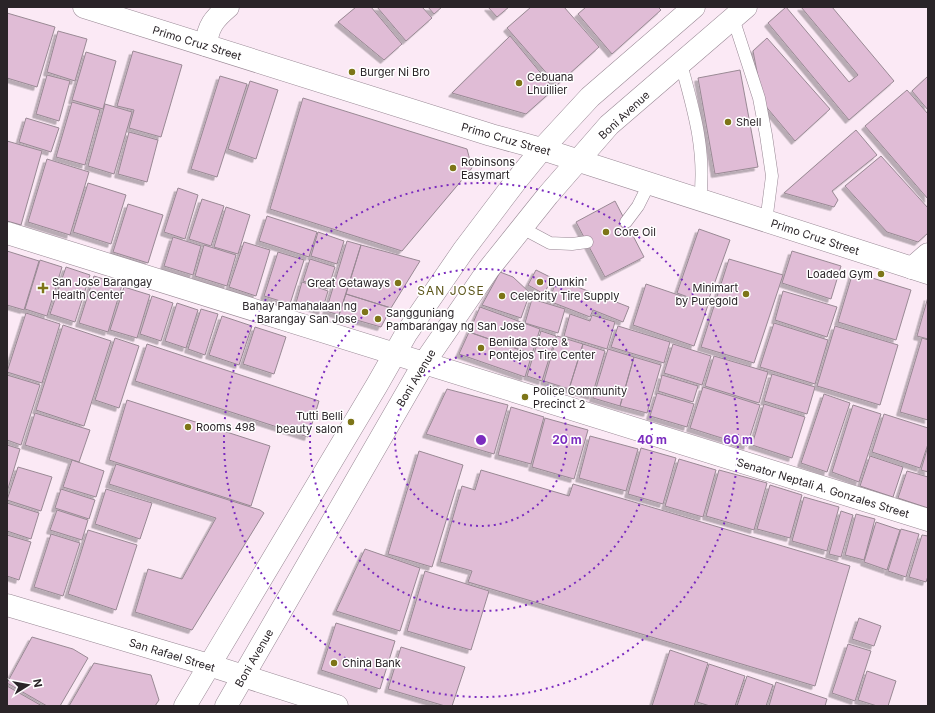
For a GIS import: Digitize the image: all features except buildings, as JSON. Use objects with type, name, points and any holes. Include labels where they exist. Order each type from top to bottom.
[{"type":"street","name":"Primo Cruz Street","points":[[84,7],[132,14],[206,45],[491,135],[542,149],[766,222],[923,265]]},
{"type":"street","points":[[206,45],[207,34],[212,23],[228,7]]},
{"type":"street","points":[[185,706],[406,334],[463,252],[542,149],[590,97],[694,7]]},
{"type":"street","name":"Boni Avenue","points":[[226,706],[424,363],[488,270],[609,125],[740,13]]},
{"type":"street","name":"Senator Neptali A. Gonzales Street","points":[[7,234],[928,520]]},
{"type":"street","name":"San Rafael Street","points":[[9,611],[209,665],[337,706]]},
{"type":"lane","points":[[740,13],[759,98],[772,176],[766,222]]},
{"type":"lane","points":[[681,64],[692,102],[701,149],[702,181],[700,200]]},
{"type":"lane","points":[[626,222],[638,206],[649,184]]},
{"type":"lane","points":[[522,228],[550,243],[572,244],[587,242]]},
{"type":"place","name":"Burger Ni Bro","points":[[352,72]]},
{"type":"place","name":"Cebuana Lhuillier","points":[[519,83]]},
{"type":"place","name":"Shell","points":[[728,122]]},
{"type":"place","name":"Robinsons Easymart","points":[[453,168]]},
{"type":"place","name":"Core Oil","points":[[606,232]]},
{"type":"place","name":"Loaded Gym","points":[[881,274]]},
{"type":"place","name":"Dunkin'","points":[[540,282]]},
{"type":"place","name":"Great Getaways","points":[[398,283]]},
{"type":"place","name":"San Jose Barangay Health Center","points":[[43,288]]},
{"type":"place","name":"Minimart by Puregold","points":[[746,294]]},
{"type":"place","name":"Celebrity Tire Supply","points":[[502,296]]},
{"type":"place","name":"Bahay Pamahalaan ng Barangay San Jose","points":[[365,312]]},
{"type":"place","name":"Sangguniang Pambarangay ng San Jose","points":[[378,319]]},
{"type":"place","name":"Benilda Store & Pontejos Tire Center","points":[[481,348]]},
{"type":"place","name":"Police Community Precinct 2","points":[[525,397]]},
{"type":"place","name":"Tutti Belli beauty salon","points":[[351,422]]},
{"type":"place","name":"Rooms 498","points":[[188,427]]},
{"type":"place","name":"China Bank","points":[[334,663]]},
{"type":"district","name":"SAN JOSE","points":[[451,291]]}]
